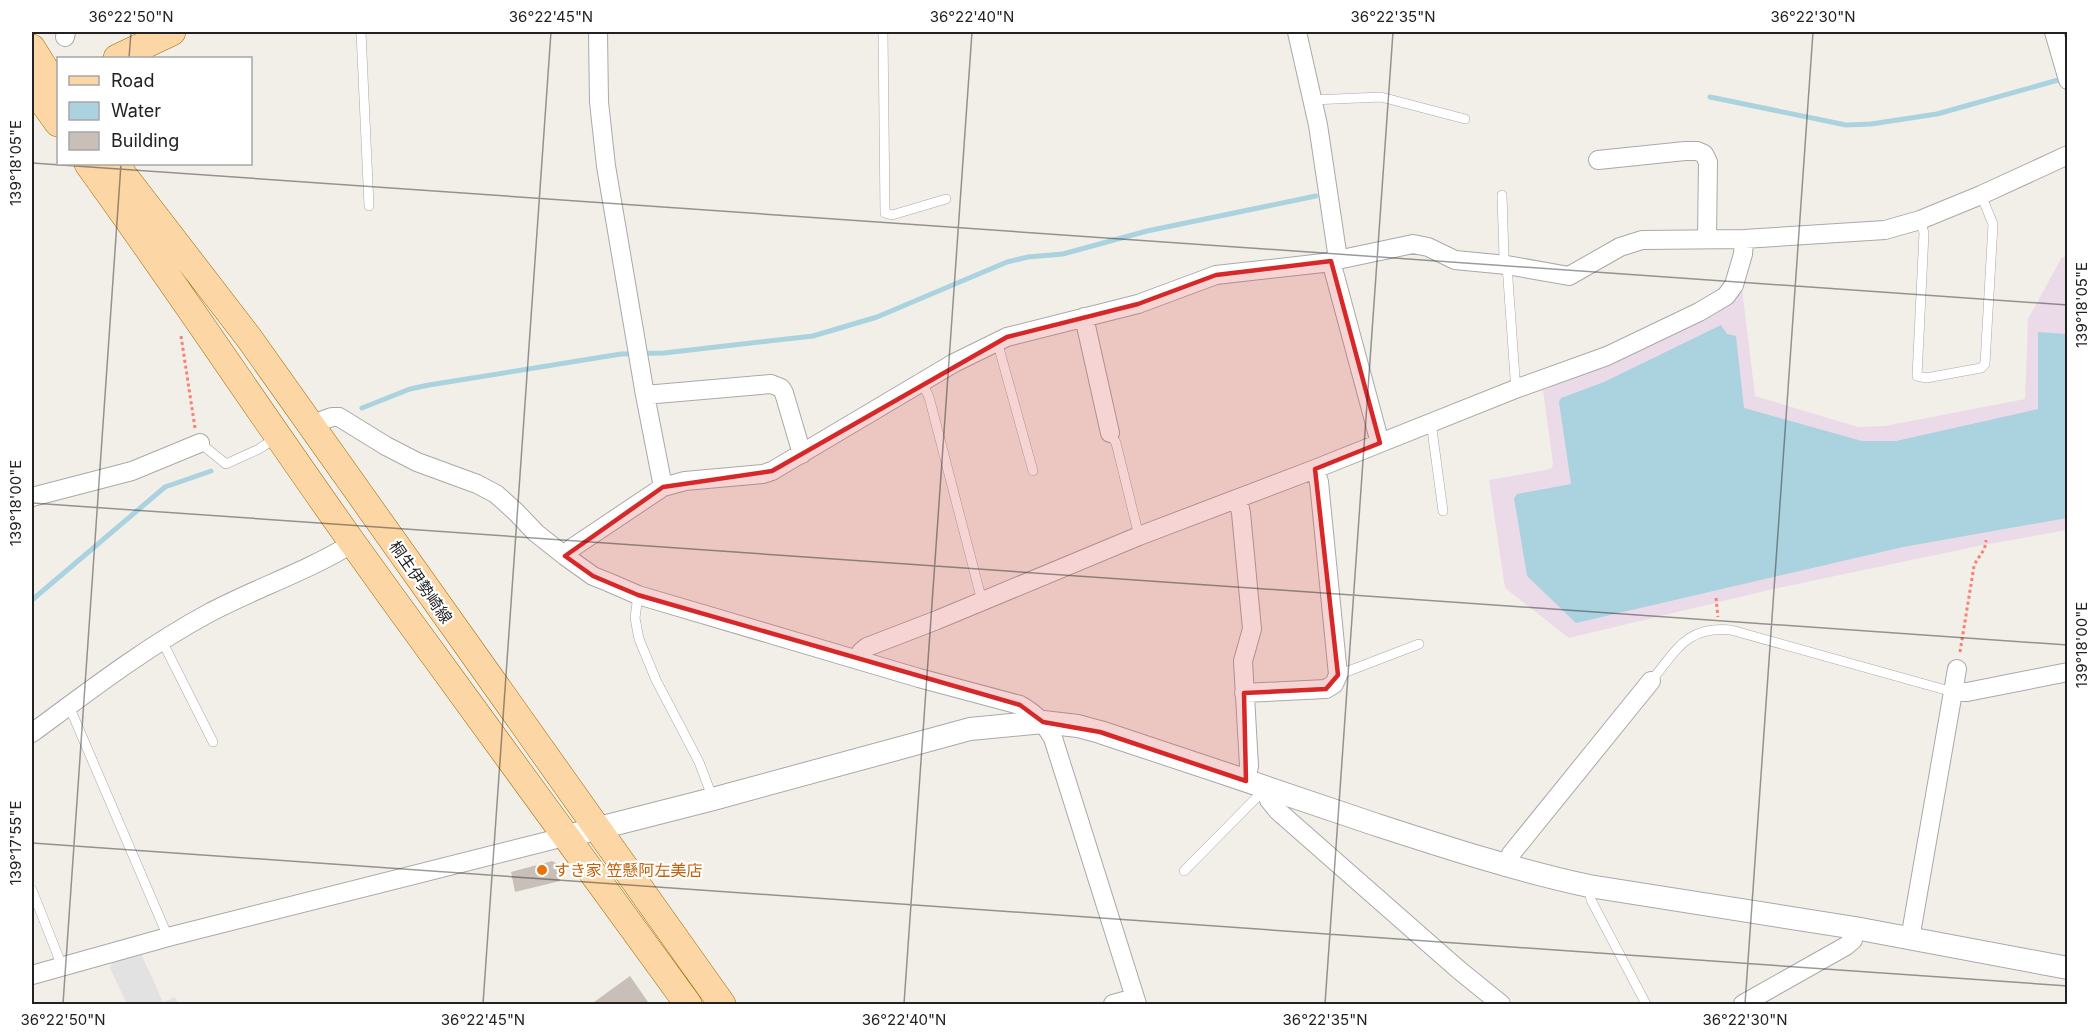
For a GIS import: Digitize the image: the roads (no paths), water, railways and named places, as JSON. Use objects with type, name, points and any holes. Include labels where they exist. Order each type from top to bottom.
[{"type":"main road","points":[[119,57],[172,32]]},
{"type":"main road","points":[[32,48],[57,120]]},
{"type":"main road","name":"桐生伊勢崎線","points":[[89,165],[353,543],[568,836],[688,1005]]},
{"type":"main road","name":"桐生伊勢崎線","points":[[116,165],[249,338],[723,1005]]},
{"type":"street","points":[[598,32],[599,102],[606,166],[663,487]]},
{"type":"street","points":[[1297,32],[1312,100],[1335,260],[1380,443]]},
{"type":"street","points":[[2054,32],[2067,80]]},
{"type":"street","points":[[1598,160],[1685,151],[1697,151],[1704,154],[1708,162],[1707,238]]},
{"type":"street","points":[[565,556],[572,548],[663,487],[685,481],[763,474],[802,454],[954,363],[997,341],[1084,316],[1138,304],[1216,275],[1335,260],[1413,244],[1428,247],[1455,260],[1507,265],[1569,276],[1630,243],[1642,240],[1744,239],[1867,232],[1920,220],[1981,195],[2067,155]]},
{"type":"street","points":[[858,659],[861,652],[867,648],[1139,536],[1518,388],[1607,356],[1720,300],[1734,285],[1743,254],[1744,239]]},
{"type":"street","points":[[1084,316],[1110,434]]},
{"type":"street","points":[[645,395],[777,385],[784,393],[802,454]]},
{"type":"street","points":[[310,425],[332,417],[339,417],[417,462],[477,484],[496,494],[536,533],[593,576],[638,595],[919,678],[1020,705],[1043,722],[1053,738],[1136,1001],[1113,1005]]},
{"type":"street","points":[[32,497],[132,471],[200,443]]},
{"type":"street","points":[[1244,693],[1326,689],[1334,684],[1338,675],[1319,482],[1315,469]]},
{"type":"street","points":[[1238,498],[1251,629],[1243,662],[1244,693],[1249,766],[1256,784],[1278,811],[1501,1005]]},
{"type":"street","points":[[32,733],[162,641],[210,613],[353,543]]},
{"type":"street","points":[[1910,939],[1957,669]]},
{"type":"street","points":[[1953,692],[1967,692],[2067,672]]},
{"type":"street","points":[[1506,867],[1511,854],[1651,681]]},
{"type":"street","points":[[32,975],[168,937],[599,829],[969,729],[1043,722],[1100,732],[1506,867],[1589,886],[1856,928],[2067,968]]},
{"type":"street","points":[[1743,1005],[1846,946],[1853,940],[1856,928]]},
{"type":"lane","points":[[361,32],[369,206]]},
{"type":"lane","points":[[884,32],[885,213],[892,215],[946,199]]},
{"type":"lane","points":[[1312,100],[1380,97],[1465,119]]},
{"type":"lane","points":[[1502,195],[1504,257],[1507,265],[1515,378],[1518,388]]},
{"type":"lane","points":[[1920,220],[1924,233],[1917,376],[1926,378],[1981,368],[1985,364],[1993,224],[1981,195]]},
{"type":"lane","points":[[997,341],[1033,471]]},
{"type":"lane","points":[[922,383],[929,397],[982,601]]},
{"type":"lane","points":[[1431,422],[1443,511]]},
{"type":"lane","points":[[1110,434],[1116,443],[1139,536]]},
{"type":"lane","points":[[200,443],[226,464],[260,449],[278,437]]},
{"type":"lane","points":[[638,595],[635,618],[639,639],[656,680],[699,762],[713,799]]},
{"type":"lane","points":[[1651,681],[1687,638],[1707,630],[1719,629],[1731,630],[1953,692]]},
{"type":"lane","points":[[162,641],[213,742]]},
{"type":"lane","points":[[1338,675],[1419,644]]},
{"type":"lane","points":[[69,706],[168,937]]},
{"type":"lane","points":[[1184,871],[1256,784]]},
{"type":"lane","points":[[1589,886],[1592,900],[1646,1005]]},
{"type":"lane","points":[[32,890],[62,966]]},
{"type":"water","points":[[1721,325],[1727,334],[1736,336],[1744,408],[1862,441],[1896,441],[2038,409],[2038,332],[2067,334],[2067,518],[1903,547],[1576,623],[1527,576],[1514,498],[1517,494],[1571,484],[1559,402],[1561,398],[1604,382]]},
{"type":"waterway","points":[[1710,97],[1846,125],[1871,124],[1937,114],[2058,80]]},
{"type":"waterway","points":[[362,408],[410,389],[429,385],[621,354],[664,353],[813,336],[877,317],[1007,262],[1028,257],[1063,254],[1147,231],[1316,196]]},
{"type":"waterway","points":[[32,600],[165,487],[211,471]]},
{"type":"place","name":"すき家 笠懸阿左美店","points":[[542,870]]}]
